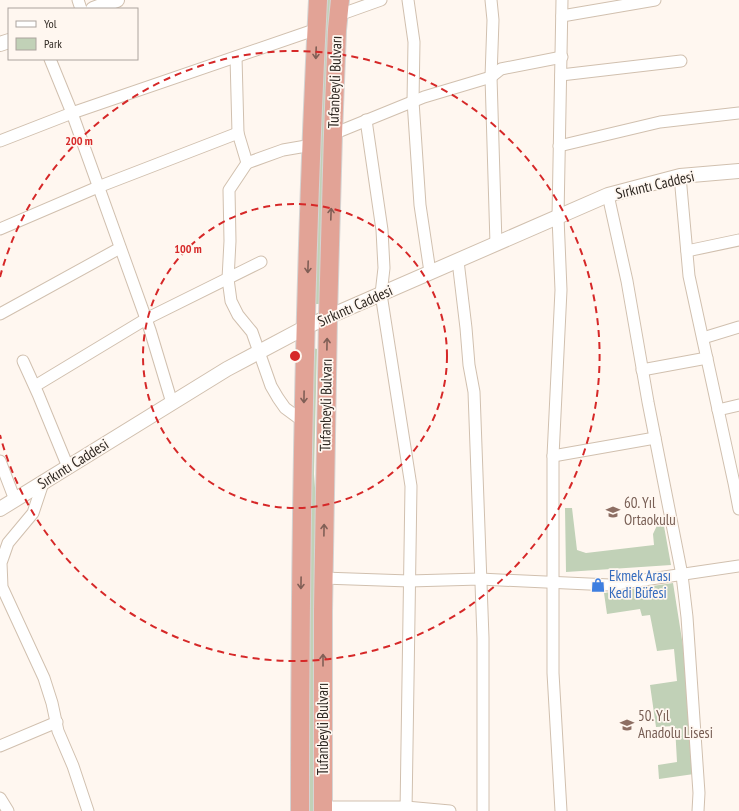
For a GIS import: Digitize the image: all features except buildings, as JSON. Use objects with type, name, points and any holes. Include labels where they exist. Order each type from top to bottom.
[{"type":"highway","name":"Tufanbeyli Bulvarı","points":[[300,811],[300,670],[306,327],[318,0]]},
{"type":"highway","name":"Tufanbeyli Bulvarı","points":[[323,809],[323,578],[328,318],[333,134],[339,8]]},
{"type":"street","points":[[96,8],[117,0]]},
{"type":"street","points":[[339,8],[381,0]]},
{"type":"street","points":[[408,0],[414,42],[413,101],[420,205],[430,272]]},
{"type":"street","points":[[491,0],[493,20],[491,77],[496,244]]},
{"type":"street","points":[[561,811],[553,673],[553,456],[561,290],[558,217],[562,0]]},
{"type":"street","points":[[562,16],[655,0]]},
{"type":"street","points":[[0,141],[72,113],[317,29]]},
{"type":"street","points":[[236,56],[238,133],[247,163]]},
{"type":"street","points":[[333,134],[413,101],[491,77],[501,69],[562,57]]},
{"type":"street","points":[[50,60],[72,113],[146,319],[172,403]]},
{"type":"street","points":[[561,75],[681,61]]},
{"type":"street","points":[[560,146],[660,122],[739,113]]},
{"type":"street","points":[[366,120],[382,230],[384,268],[381,294],[411,486],[406,809]]},
{"type":"street","points":[[0,229],[98,187],[238,133]]},
{"type":"street","points":[[304,422],[285,408],[278,398],[271,386],[252,332],[238,315],[231,301],[228,279],[230,241],[229,190],[247,163],[283,150],[312,145]]},
{"type":"street","name":"Sırkıntı Caddesi","points":[[0,509],[227,369],[306,327],[608,195],[680,176],[739,171]]},
{"type":"street","points":[[680,176],[689,276],[718,410],[737,482],[739,509]]},
{"type":"street","points":[[608,195],[627,281],[642,370],[682,575],[687,618],[698,777],[698,811]]},
{"type":"street","points":[[687,251],[739,240]]},
{"type":"street","points":[[0,314],[120,248]]},
{"type":"street","points":[[458,261],[469,365],[474,392],[482,638],[483,811]]},
{"type":"street","points":[[35,386],[146,319],[261,262]]},
{"type":"street","points":[[703,338],[739,327]]},
{"type":"street","points":[[642,370],[707,358]]},
{"type":"street","points":[[23,361],[35,386],[68,467]]},
{"type":"street","points":[[718,410],[739,404]]},
{"type":"street","points":[[553,456],[655,438]]},
{"type":"street","points":[[0,461],[15,500]]},
{"type":"street","points":[[43,483],[33,513],[8,543],[1,563],[2,587],[44,678],[52,702],[58,731],[74,766],[88,811]]},
{"type":"street","points":[[323,578],[409,581],[480,579],[610,585],[739,566]]},
{"type":"street","points":[[0,746],[56,722]]},
{"type":"street","points":[[0,798],[8,811]]},
{"type":"street","points":[[323,809],[406,809],[450,811]]},
{"type":"green space","points":[[326,0],[333,0],[319,304],[315,304]]},
{"type":"green space","points":[[313,348],[317,349],[314,474],[316,501],[315,811],[308,811],[308,729]]},
{"type":"green space","points":[[565,508],[572,508],[577,550],[586,553],[654,545],[653,534],[662,515],[671,565],[566,572]]},
{"type":"green space","points":[[673,583],[683,646],[694,774],[659,779],[658,765],[677,762],[675,726],[656,727],[650,685],[677,681],[674,649],[657,651],[650,615],[642,616],[640,609],[607,614],[604,593]]},
{"type":"place","name":"60. Yıl Ortaokulu","points":[[613,512]]},
{"type":"place","name":"Ekmek Arası Kedi Büfesi","points":[[598,585]]},
{"type":"place","name":"50. Yıl Anadolu Lisesi","points":[[627,725]]}]
